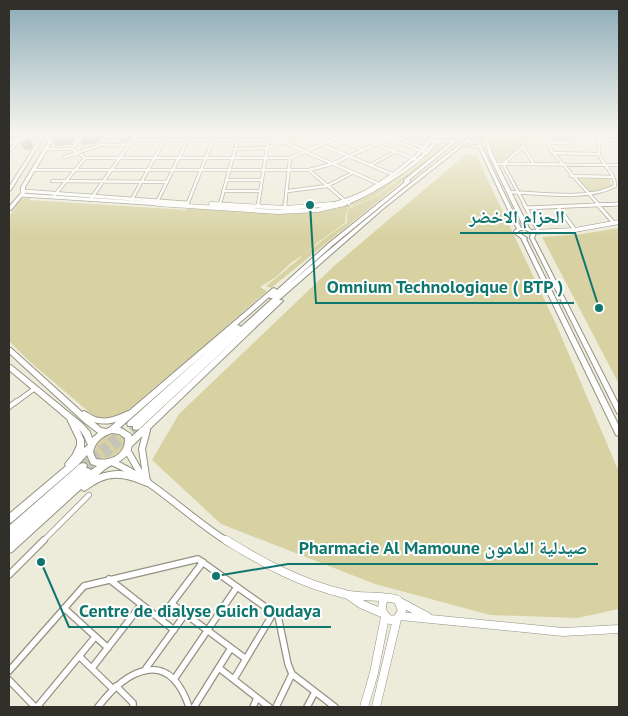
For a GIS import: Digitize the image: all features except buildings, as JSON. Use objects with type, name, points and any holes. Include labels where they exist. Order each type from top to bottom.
[{"type":"main road","points":[[21,193],[9,190],[23,168]]},
{"type":"main road","points":[[396,194],[403,183],[422,168]]},
{"type":"main road","points":[[134,426],[317,260],[427,168]]},
{"type":"main road","points":[[396,194],[433,168]]},
{"type":"main road","points":[[490,168],[519,229],[530,233]]},
{"type":"main road","points":[[497,168],[619,410]]},
{"type":"main road","points":[[9,209],[21,193],[33,170]]},
{"type":"main road","points":[[11,199],[21,193]]},
{"type":"main road","points":[[519,229],[516,231],[516,234],[522,238],[619,433]]},
{"type":"main road","points":[[522,238],[530,233]]},
{"type":"main road","points":[[9,520],[56,480],[98,437],[150,400],[271,292],[317,260]]},
{"type":"main road","points":[[9,549],[69,495],[110,462],[119,458],[162,411],[308,275],[317,260]]},
{"type":"main road","points":[[9,350],[73,414],[84,430],[90,446],[89,456],[94,462],[110,462]]},
{"type":"main road","points":[[9,367],[34,389],[96,429],[125,433],[129,440],[128,447]]},
{"type":"main road","points":[[73,414],[83,413],[97,421],[111,421],[121,418],[150,400]]},
{"type":"main road","points":[[56,480],[59,473],[75,457],[80,448],[80,437],[73,414]]},
{"type":"main road","points":[[9,531],[85,469],[9,542]]},
{"type":"main road","points":[[69,495],[95,479],[116,473],[131,475],[147,482]]},
{"type":"street","points":[[33,170],[201,171],[315,168]]},
{"type":"street","points":[[342,168],[377,183]]},
{"type":"street","points":[[379,168],[396,176]]},
{"type":"street","points":[[21,193],[90,200],[158,200],[187,204],[286,208],[315,207],[345,201],[364,192],[396,168]]},
{"type":"street","points":[[21,193],[57,193],[293,212],[349,204],[371,194],[406,168]]},
{"type":"street","points":[[505,168],[539,232]]},
{"type":"street","points":[[565,168],[614,223]]},
{"type":"street","points":[[509,192],[602,193],[612,189],[616,184],[607,168]]},
{"type":"street","points":[[53,197],[75,170]]},
{"type":"street","points":[[90,200],[112,170]]},
{"type":"street","points":[[131,200],[148,170]]},
{"type":"street","points":[[158,200],[174,170]]},
{"type":"street","points":[[220,204],[228,170]]},
{"type":"street","points":[[258,206],[263,170]]},
{"type":"street","points":[[286,208],[290,170]]},
{"type":"street","points":[[309,170],[349,204]]},
{"type":"street","points":[[187,204],[201,171]]},
{"type":"street","points":[[288,191],[327,186],[353,173]]},
{"type":"street","points":[[571,176],[613,176]]},
{"type":"street","points":[[226,180],[262,180]]},
{"type":"street","points":[[52,182],[167,182]]},
{"type":"street","points":[[223,191],[260,191]]},
{"type":"street","points":[[526,208],[619,204]]},
{"type":"street","points":[[558,207],[574,230]]},
{"type":"street","points":[[530,233],[574,230],[619,222]]},
{"type":"street","points":[[9,407],[34,389]]},
{"type":"street","points":[[147,482],[140,449],[141,444],[146,430],[162,411]]},
{"type":"street","points":[[128,447],[136,468],[147,482]]},
{"type":"street","points":[[110,462],[136,473],[196,521],[251,555],[302,579],[347,594],[384,599],[392,597],[429,617]]},
{"type":"street","points":[[9,575],[89,495]]},
{"type":"street","points":[[9,671],[84,586],[194,559],[203,562],[274,612],[280,620],[288,664],[292,674],[335,707]]},
{"type":"street","points":[[160,619],[203,562]]},
{"type":"street","points":[[110,579],[174,630]]},
{"type":"street","points":[[174,678],[236,586]]},
{"type":"street","points":[[347,594],[390,620],[399,617],[429,617],[563,632],[619,629]]},
{"type":"street","points":[[364,707],[374,673],[384,615],[381,606],[384,599]]},
{"type":"street","points":[[376,707],[402,608],[400,602]]},
{"type":"street","points":[[172,604],[246,659]]},
{"type":"street","points":[[92,668],[141,605]]},
{"type":"street","points":[[64,608],[108,648]]},
{"type":"street","points":[[234,679],[274,612]]},
{"type":"street","points":[[144,671],[186,614]]},
{"type":"street","points":[[395,632],[402,622],[412,618]]},
{"type":"street","points":[[9,680],[36,707],[95,637]]},
{"type":"street","points":[[194,707],[231,648]]},
{"type":"street","points":[[79,656],[133,703],[133,707]]},
{"type":"street","points":[[219,668],[269,707]]},
{"type":"street","points":[[98,707],[114,687],[127,677],[144,671],[167,673],[174,678],[182,688],[189,707]]},
{"type":"street","points":[[276,707],[292,674]]},
{"type":"street","points":[[307,707],[315,692]]},
{"type":"street","points":[[252,707],[258,698]]},
{"type":"shaded area","points":[[411,168],[376,196],[353,206],[351,204],[373,194]]},
{"type":"shaded area","points":[[414,168],[418,168],[271,288],[266,286],[316,245],[347,223],[347,213],[350,208],[377,196]]},
{"type":"shaded area","points":[[449,168],[482,168],[556,324],[619,472],[619,609],[577,618],[490,615],[375,584],[221,524],[152,460],[179,414],[334,266]]},
{"type":"shaded area","points":[[576,178],[610,178],[611,187],[591,192]]},
{"type":"shaded area","points":[[30,197],[30,200],[187,210],[189,207],[249,212],[309,211],[351,206],[346,213],[345,223],[292,262],[276,277],[260,287],[267,291],[183,364],[128,410],[114,417],[103,418],[89,412],[29,361],[9,341],[9,217],[20,199]]},
{"type":"shaded area","points":[[619,228],[619,384],[542,237],[582,234]]},
{"type":"shaded area","points":[[116,434],[124,440],[124,444],[119,452],[106,459],[97,457],[95,452],[99,441]]},
{"type":"tunnel","points":[[83,466],[131,424]]},
{"type":"tunnel","points":[[87,471],[136,427]]},
{"type":"place","name":"Omnium Technologique ( BTP )","points":[[310,205]]},
{"type":"place","name":"الحزام الاخضر","points":[[599,308]]},
{"type":"place","name":"Centre de dialyse Guich Oudaya","points":[[41,562]]},
{"type":"place","name":"Pharmacie Al Mamoune صيدلية المامون","points":[[216,576]]}]
